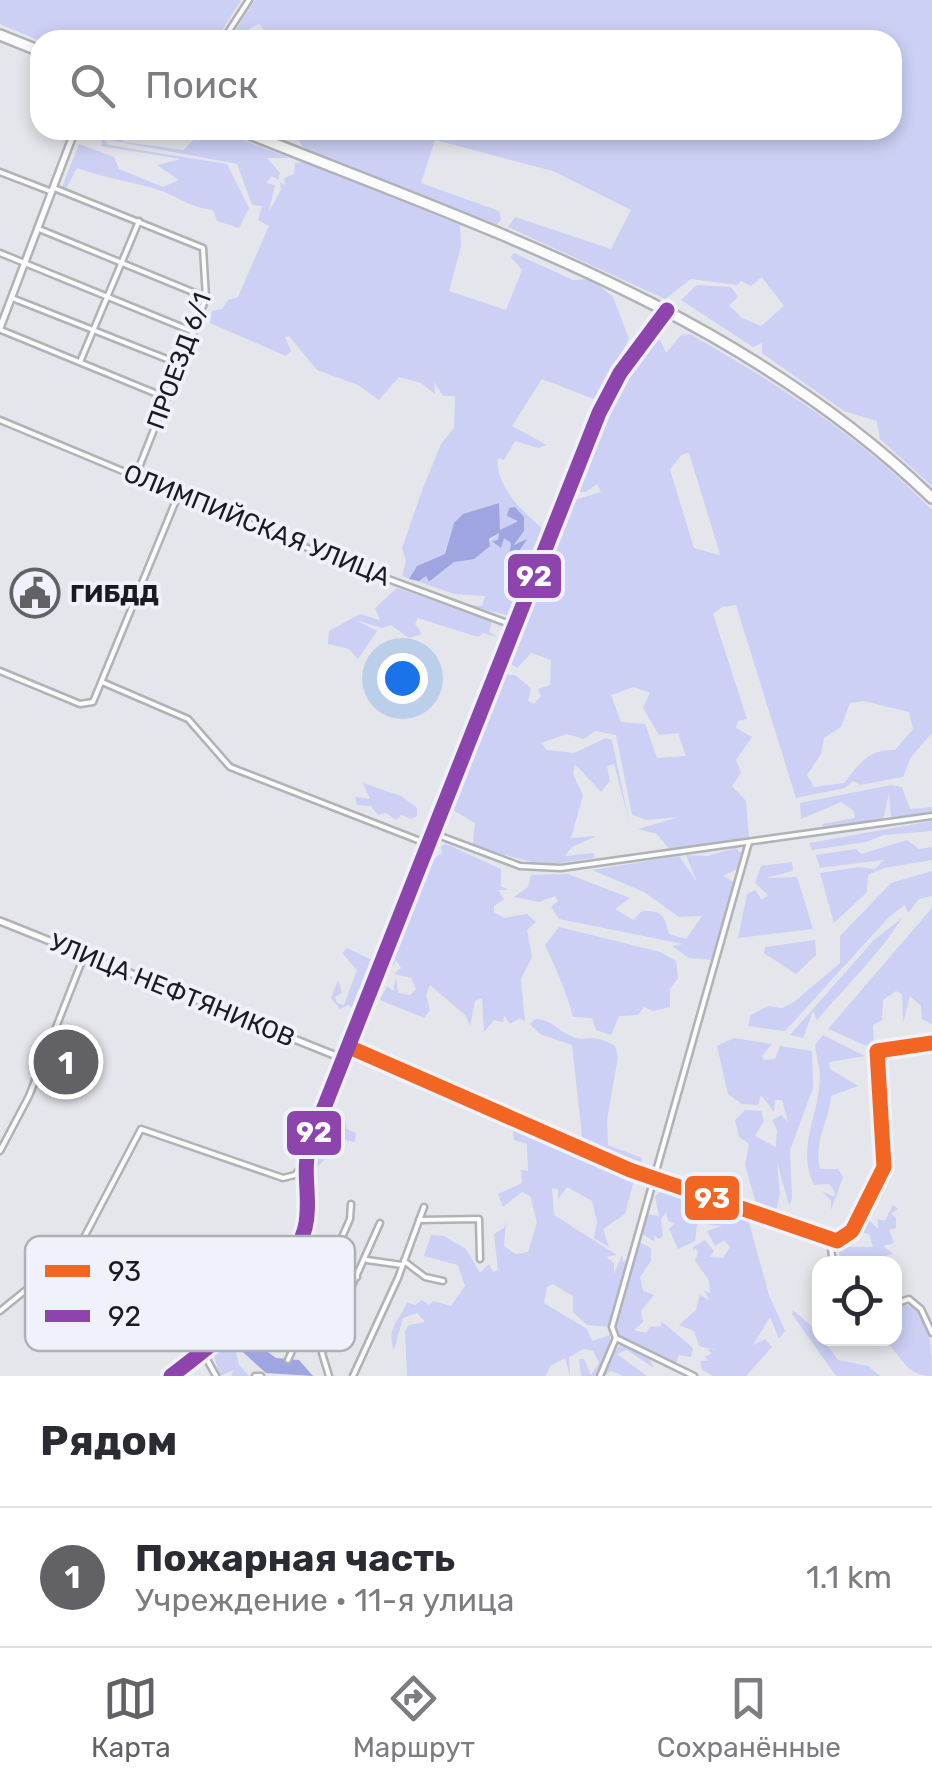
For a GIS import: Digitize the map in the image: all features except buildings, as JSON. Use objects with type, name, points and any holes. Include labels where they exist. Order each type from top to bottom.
[{"type":"highway","points":[[0,35],[30,47]]},
{"type":"highway","points":[[265,140],[578,266],[667,310],[802,390],[858,431],[932,498]]},
{"type":"street","points":[[229,30],[248,0]]},
{"type":"street","points":[[72,140],[0,329],[167,398]]},
{"type":"street","points":[[0,172],[139,220],[80,362]]},
{"type":"street","name":"ПРОЕЗД 6/1","points":[[136,475],[206,298],[202,246],[139,220]]},
{"type":"street","points":[[39,229],[206,298]]},
{"type":"street","points":[[0,253],[194,332]]},
{"type":"street","points":[[12,298],[182,364]]},
{"type":"street","points":[[84,1236],[141,1130],[280,1177],[295,1175],[306,1161],[604,403],[667,310]]},
{"type":"street","name":"ОЛИМПИЙСКАЯ УЛИЦА","points":[[0,420],[317,553],[516,626]]},
{"type":"street","points":[[0,672],[80,704],[92,704],[179,493]]},
{"type":"street","points":[[102,682],[188,720],[230,767],[431,846]]},
{"type":"street","points":[[435,834],[504,861],[546,868],[932,816]]},
{"type":"street","points":[[600,1376],[616,1338],[614,1319],[750,842]]},
{"type":"street","name":"УЛИЦА НЕФТЯНИКОВ","points":[[0,921],[344,1059]]},
{"type":"street","points":[[0,1151],[28,1099],[84,956]]},
{"type":"street","points":[[350,1047],[654,1179],[830,1240],[848,1237],[884,1167],[878,1051],[932,1044]]},
{"type":"street","points":[[300,1236],[308,1212],[306,1161]]},
{"type":"street","points":[[343,1236],[351,1204]]},
{"type":"street","points":[[353,1376],[424,1208]]},
{"type":"street","points":[[419,1220],[479,1220],[480,1259]]},
{"type":"street","points":[[355,1282],[380,1223]]},
{"type":"street","points":[[830,1240],[833,1256]]},
{"type":"street","points":[[367,1260],[403,1264],[442,1282]]},
{"type":"street","points":[[0,1312],[25,1291]]},
{"type":"street","points":[[902,1301],[909,1299],[919,1305],[932,1333]]},
{"type":"street","points":[[616,1338],[694,1376]]},
{"type":"street","points":[[171,1376],[205,1351]]},
{"type":"street","points":[[288,1360],[292,1351]]},
{"type":"street","points":[[323,1351],[320,1358],[329,1376]]},
{"type":"street","points":[[203,1353],[216,1376]]},
{"type":"shaded area","points":[[0,0],[241,0],[222,30],[30,30],[30,37],[0,24]]},
{"type":"shaded area","points":[[255,0],[932,0],[932,486],[880,439],[877,421],[844,411],[762,353],[762,343],[753,347],[681,300],[697,285],[731,287],[738,297],[729,305],[742,318],[761,326],[784,306],[762,277],[751,286],[741,281],[737,285],[691,279],[665,299],[508,227],[515,217],[611,249],[631,210],[553,171],[435,140],[902,140],[902,30],[264,30],[259,24],[249,30],[236,30]]},
{"type":"shaded area","points":[[105,140],[108,145],[227,164],[249,208],[239,228],[217,221],[213,210],[77,168],[66,189],[62,187],[79,144],[114,157],[119,169],[163,187],[179,180],[157,165],[181,159],[101,146]]},
{"type":"shaded area","points":[[109,140],[184,150],[194,140],[243,140],[290,158],[267,158],[280,173],[278,180],[272,176],[266,183],[275,185],[269,211],[281,190],[280,182],[285,186],[284,178],[294,174],[295,163],[304,162],[460,225],[461,247],[449,291],[506,310],[522,270],[511,257],[514,253],[573,280],[591,279],[613,297],[629,339],[596,400],[542,379],[512,426],[547,445],[538,448],[515,441],[504,460],[498,458],[506,489],[545,530],[511,616],[467,605],[482,606],[485,596],[454,594],[402,576],[406,561],[402,548],[423,488],[441,444],[454,428],[455,396],[443,396],[434,382],[435,394],[421,383],[399,377],[379,400],[358,385],[317,370],[289,336],[285,337],[291,351],[286,356],[210,323],[212,311],[238,297],[269,226],[258,220],[262,206],[252,205],[237,164]],"holes":[[[500,504],[496,508],[501,530],[519,520],[509,517],[508,509],[515,507],[524,517],[524,531],[514,546],[524,547],[509,556],[511,543],[504,537],[501,546],[492,541],[498,540],[499,533],[471,558],[454,562],[429,583],[426,576],[412,574],[417,566],[445,554],[454,523]]]},
{"type":"shaded area","points":[[298,140],[435,140],[421,183],[499,211],[501,219],[497,225],[304,148]]},
{"type":"shaded area","points":[[690,334],[818,414],[877,459],[932,510],[932,733],[911,757],[903,777],[860,785],[853,781],[845,788],[796,798],[736,605],[722,607],[713,614],[747,719],[738,721],[736,728],[752,737],[736,760],[741,773],[732,786],[746,801],[749,838],[669,849],[657,834],[638,829],[679,817],[646,820],[632,815],[616,735],[595,731],[584,739],[567,734],[541,743],[547,750],[574,753],[606,738],[612,740],[629,821],[614,764],[607,766],[610,781],[601,792],[575,764],[573,774],[583,795],[571,838],[596,836],[572,847],[565,856],[594,853],[594,858],[543,865],[482,849],[473,843],[475,823],[451,809],[504,675],[515,675],[531,688],[528,701],[534,704],[541,696],[538,689],[550,685],[551,660],[531,653],[517,668],[509,662],[571,501],[601,492],[597,484],[586,492],[573,492],[587,451],[604,412],[651,341],[660,340],[666,353],[681,335]],"holes":[[[689,453],[720,554],[719,555],[694,548],[670,470],[681,455]],[[634,687],[650,693],[643,708],[659,735],[678,733],[686,756],[657,758],[645,724],[621,722],[611,695]],[[864,701],[909,712],[913,729],[895,750],[865,759],[844,783],[814,787],[807,775],[821,754],[824,738],[841,727],[850,703]]]},
{"type":"shaded area","points":[[397,588],[492,622],[489,632],[497,637],[483,633],[478,637],[418,618],[415,624],[422,634],[409,638],[391,625],[382,628],[356,620],[377,631],[358,659],[349,649],[328,644],[329,631],[360,614],[380,620],[375,608]]},
{"type":"shaded area","points":[[363,783],[401,796],[417,808],[417,816],[411,819],[401,815],[396,820],[386,813],[378,815],[371,806],[357,805],[355,797],[370,799]]},
{"type":"shaded area","points":[[891,785],[902,787],[910,809],[932,807],[932,812],[891,817],[889,793],[883,820],[823,828],[822,824],[855,818],[854,811],[841,802],[801,819],[800,803]]},
{"type":"shaded area","points":[[932,821],[932,831],[884,835],[866,842],[812,850],[809,843]]},
{"type":"shaded area","points":[[907,840],[919,849],[932,847],[932,860],[884,868],[868,875],[867,892],[834,923],[820,873],[859,867],[875,869],[884,860],[820,868],[816,855],[856,849],[861,854]]},
{"type":"shaded area","points":[[446,844],[501,869],[501,886],[509,890],[498,890],[504,899],[494,906],[494,912],[504,918],[527,914],[536,922],[527,930],[532,957],[521,979],[525,1022],[520,1018],[510,1024],[504,1015],[503,1022],[494,1020],[484,1032],[482,998],[475,1001],[470,1026],[465,1015],[430,985],[426,995],[430,1010],[424,1018],[380,1000],[387,986],[393,991],[396,977],[398,993],[410,995],[416,989],[411,978],[394,974],[401,968],[396,960],[393,966],[390,961],[430,861],[442,853],[441,846]]},
{"type":"shaded area","points":[[735,848],[742,854],[737,869],[723,876],[734,882],[712,960],[689,958],[672,946],[683,944],[559,919],[551,907],[558,901],[555,896],[539,902],[514,897],[528,887],[531,875],[568,874],[630,898],[615,909],[633,920],[642,911],[659,913],[669,934],[686,939],[702,916],[679,917],[644,892],[592,870],[679,856],[697,882],[686,855],[708,856]]},
{"type":"shaded area","points":[[792,862],[793,871],[766,878],[797,877],[813,929],[738,938],[747,894],[755,890],[762,900],[768,895],[755,883],[761,866]]},
{"type":"shaded area","points":[[932,871],[932,896],[919,899],[908,913],[905,905],[889,917],[785,1031],[748,1026],[751,1015],[768,1006],[782,1008],[794,1002],[840,963],[840,936],[891,883]]},
{"type":"shaded area","points":[[932,908],[932,1024],[922,1019],[921,1006],[910,996],[903,1023],[902,994],[896,991],[883,1000],[882,1020],[873,1025],[874,1049],[828,1029]]},
{"type":"shaded area","points":[[902,918],[872,959],[817,1020],[813,1011],[803,1038],[790,1035],[873,941]]},
{"type":"shaded area","points":[[559,927],[660,952],[676,961],[678,978],[670,989],[670,1007],[653,1011],[644,1007],[638,1015],[619,1016],[611,1035],[596,1030],[592,1018],[573,1017],[545,945]]},
{"type":"shaded area","points":[[815,940],[816,955],[796,974],[764,953],[765,947]]},
{"type":"shaded area","points":[[347,948],[376,962],[357,1010],[348,1005],[340,1009],[331,998],[338,980],[342,993],[335,997],[337,1003],[344,1005],[357,970],[342,953]]},
{"type":"shaded area","points":[[535,1019],[577,1038],[600,1039],[615,1046],[618,1057],[607,1120],[608,1145],[642,1158],[640,1168],[583,1146],[572,1045],[540,1034],[530,1024]]},
{"type":"shaded area","points":[[823,1035],[865,1056],[829,1062],[830,1069],[858,1086],[831,1096],[820,1140],[820,1169],[838,1169],[843,1177],[831,1210],[831,1201],[822,1191],[834,1197],[835,1192],[829,1184],[814,1185],[807,1158],[819,1092],[815,1045]]},
{"type":"shaded area","points":[[734,1038],[772,1044],[763,1060],[775,1059],[780,1046],[812,1051],[813,1088],[790,1150],[792,1199],[789,1205],[777,1162],[780,1194],[775,1215],[758,1210],[745,1165],[749,1144],[739,1137],[735,1120],[745,1110],[761,1111],[764,1121],[755,1136],[776,1147],[777,1130],[772,1120],[781,1115],[788,1122],[782,1100],[775,1100],[774,1112],[761,1095],[758,1105],[742,1104],[728,1094],[717,1046]]},
{"type":"shaded area","points":[[339,1113],[335,1118],[344,1118],[347,1129],[356,1133],[355,1142],[344,1140],[312,1172],[318,1136],[330,1115]]},
{"type":"shaded area","points":[[513,1130],[634,1180],[625,1214],[603,1229],[609,1247],[594,1238],[597,1222],[592,1201],[567,1187],[558,1199],[558,1189],[552,1188],[554,1215],[617,1255],[606,1257],[614,1263],[614,1274],[622,1255],[623,1262],[627,1259],[609,1327],[587,1325],[573,1312],[573,1296],[553,1284],[547,1287],[544,1303],[587,1329],[592,1341],[610,1335],[610,1356],[622,1343],[648,1356],[654,1368],[627,1350],[617,1354],[647,1376],[623,1376],[611,1371],[604,1376],[581,1376],[579,1359],[584,1359],[591,1375],[599,1363],[593,1351],[584,1349],[569,1357],[570,1376],[565,1358],[550,1366],[546,1376],[407,1376],[405,1331],[409,1325],[425,1322],[417,1313],[403,1318],[394,1350],[391,1335],[407,1302],[415,1305],[422,1300],[429,1305],[433,1301],[451,1306],[465,1286],[458,1265],[424,1256],[431,1235],[444,1236],[466,1249],[480,1273],[489,1264],[493,1272],[498,1270],[494,1234],[504,1228],[506,1220],[504,1246],[516,1254],[528,1252],[537,1222],[530,1196],[522,1192],[503,1207],[498,1194],[522,1183],[521,1170],[528,1171],[527,1144],[514,1140]]},
{"type":"shaded area","points":[[659,1186],[748,1219],[769,1295],[785,1331],[779,1339],[770,1317],[753,1345],[765,1339],[772,1347],[746,1376],[713,1376],[702,1370],[700,1361],[708,1361],[705,1356],[712,1354],[707,1349],[716,1350],[699,1346],[694,1331],[679,1325],[696,1310],[700,1295],[709,1300],[704,1290],[710,1293],[709,1280],[695,1261],[698,1252],[695,1248],[693,1252],[693,1247],[705,1240],[714,1251],[710,1257],[723,1258],[730,1247],[724,1240],[715,1246],[707,1231],[722,1226],[705,1224],[709,1207],[694,1204],[706,1211],[697,1226],[695,1241],[678,1249],[669,1229],[675,1223],[668,1221],[666,1212],[661,1220],[663,1236],[659,1239],[654,1235],[655,1242],[641,1233],[646,1214],[659,1216],[655,1196],[661,1191]]},
{"type":"shaded area","points":[[893,1205],[898,1209],[891,1214],[896,1218],[896,1228],[889,1230],[894,1243],[883,1246],[893,1254],[840,1256],[836,1247],[873,1247],[869,1234],[856,1231],[866,1217],[878,1229],[878,1219],[885,1221]]},
{"type":"shaded area","points":[[639,1242],[651,1248],[651,1261],[640,1277],[643,1291],[654,1295],[641,1311],[643,1322],[634,1330],[646,1333],[650,1327],[661,1326],[661,1321],[693,1348],[691,1357],[679,1355],[676,1363],[614,1332]]},
{"type":"shaded area","points":[[902,1304],[913,1308],[925,1323],[932,1376],[912,1370],[890,1346],[902,1346]]},
{"type":"shaded area","points":[[793,1310],[812,1326],[812,1342]]},
{"type":"shaded area","points":[[815,1346],[828,1346],[838,1360],[868,1366],[880,1376],[836,1376]]},
{"type":"shaded area","points":[[236,1351],[239,1365],[249,1376],[231,1376],[234,1370],[220,1376],[213,1352]]},
{"type":"water","points":[[499,503],[500,530],[518,521],[507,516],[509,508],[515,507],[524,517],[524,531],[514,545],[527,539],[518,553],[509,556],[511,543],[504,538],[501,548],[492,541],[498,540],[499,533],[489,539],[490,546],[474,559],[454,562],[429,582],[426,576],[419,581],[409,579],[417,566],[445,554],[454,523],[463,514]]},
{"type":"water","points":[[242,1351],[266,1351],[276,1358],[299,1360],[313,1376],[266,1373]]},
{"type":"transit line","name":"92","points":[[302,1236],[307,1217],[306,1164],[310,1143],[599,413],[620,373],[667,310]]},
{"type":"transit line","name":"93","points":[[349,1047],[630,1170],[837,1241],[852,1231],[884,1167],[877,1051],[932,1043]]},
{"type":"transit line","name":"92","points":[[171,1376],[204,1351]]},
{"type":"place","name":"ГИБДД","points":[[35,593]]},
{"type":"place","name":"Пожарная часть","points":[[66,1062]]}]
